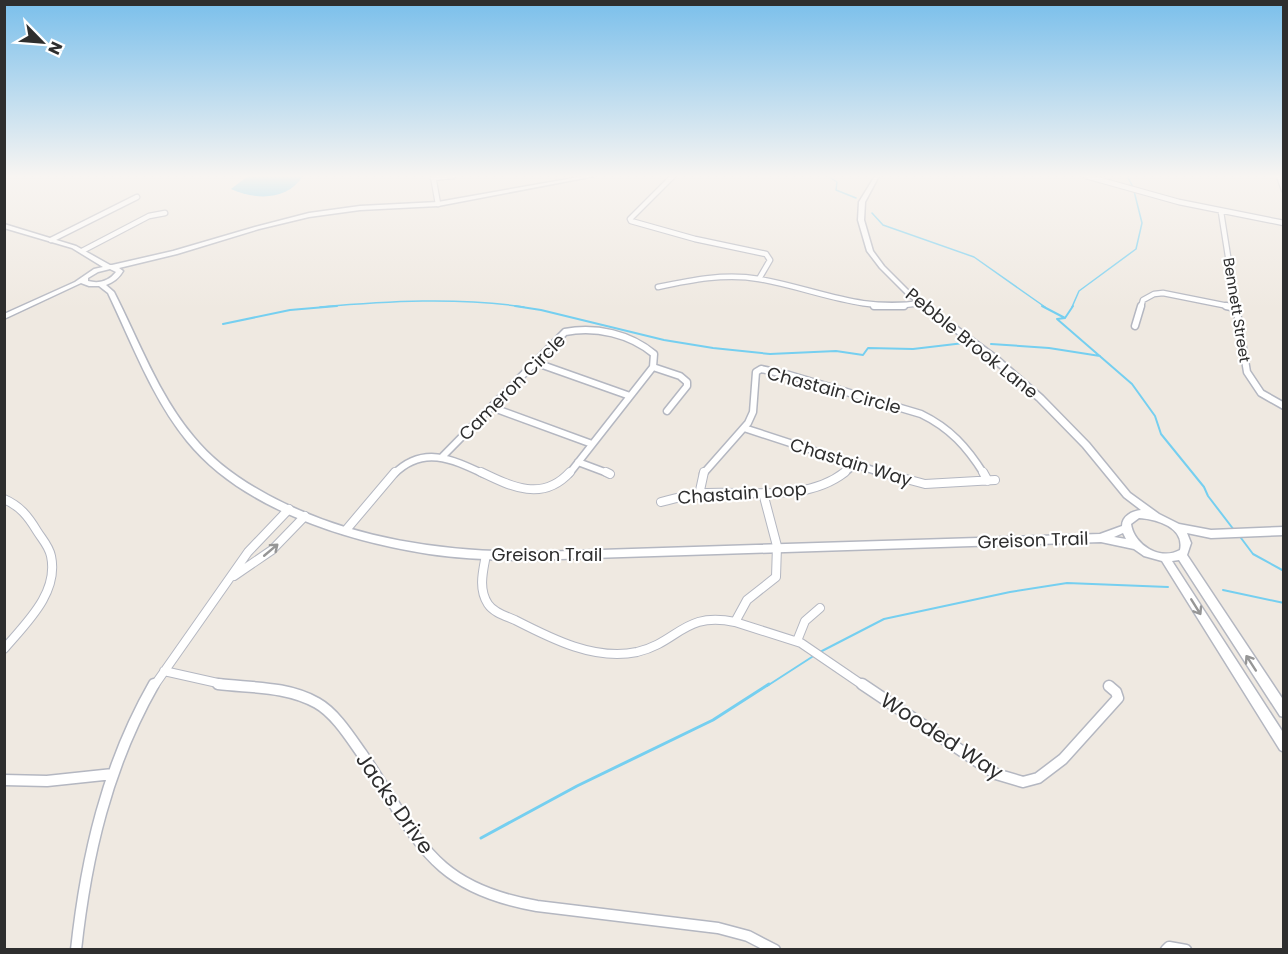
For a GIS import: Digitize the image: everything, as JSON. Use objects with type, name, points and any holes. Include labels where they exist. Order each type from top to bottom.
[{"type":"street","points":[[51,240],[90,221]]},
{"type":"street","points":[[82,251],[140,221]]},
{"type":"street","points":[[82,251],[94,267],[84,282],[100,284],[133,267],[286,221]]},
{"type":"street","points":[[632,221],[695,239],[766,254],[770,260],[759,279]]},
{"type":"street","name":"Pebble Brook Lane","points":[[862,221],[870,251],[882,267],[921,303],[994,358],[1040,398],[1086,445],[1127,495],[1155,516],[1175,527]]},
{"type":"street","name":"Bennett Street","points":[[1222,221],[1247,372],[1261,393],[1284,406]]},
{"type":"street","points":[[1266,221],[1284,224]]},
{"type":"street","points":[[4,226],[82,251],[119,270],[111,292]]},
{"type":"street","points":[[4,316],[77,283],[88,275],[111,267],[175,253]]},
{"type":"street","points":[[658,287],[707,279],[759,279],[878,307],[907,307],[921,303]]},
{"type":"street","points":[[32,304],[90,284]]},
{"type":"street","name":"Greison Trail","points":[[100,284],[111,292],[172,414],[191,440],[216,465],[245,486],[305,516],[346,530],[417,547],[486,555],[538,556],[1101,538],[1136,545],[1165,558]]},
{"type":"street","points":[[1135,326],[1143,300],[1154,294],[1163,293],[1236,308]]},
{"type":"street","name":"Cameron Circle","points":[[346,530],[405,463],[420,458],[443,456],[521,489],[548,488],[558,484],[653,367],[654,354],[648,348],[595,329],[583,328],[565,332],[443,456]]},
{"type":"street","points":[[534,362],[630,396]]},
{"type":"street","points":[[653,367],[680,376],[687,382],[687,386],[668,411]]},
{"type":"street","name":"Chastain Circle","points":[[699,495],[704,471],[744,428],[753,412],[756,372],[761,369],[921,414],[939,422],[951,429],[962,441],[992,480]]},
{"type":"street","points":[[491,407],[592,444]]},
{"type":"street","name":"Chastain Way","points":[[744,428],[854,465],[925,484],[992,480]]},
{"type":"street","points":[[578,462],[610,474]]},
{"type":"street","name":"Chastain Loop","points":[[661,502],[675,496],[763,493],[822,486],[846,474],[854,465]]},
{"type":"street","points":[[735,622],[748,596],[776,577],[779,559],[763,493]]},
{"type":"street","name":"Pebble Brook Lane","points":[[1127,495],[1133,516]]},
{"type":"street","points":[[4,500],[13,502],[27,513],[51,554],[53,575],[43,599],[4,649]]},
{"type":"street","points":[[76,950],[81,898],[96,830],[113,774],[134,724],[164,671],[205,611],[232,578],[247,554],[289,508]]},
{"type":"street","points":[[232,578],[273,550],[305,516]]},
{"type":"street","points":[[1136,545],[1126,528],[1126,523],[1133,516],[1155,516]]},
{"type":"street","points":[[1175,527],[1211,534]]},
{"type":"street","points":[[1175,527],[1186,543],[1186,548],[1181,555],[1165,558],[1284,746]]},
{"type":"street","name":"Greison Trail","points":[[1101,538],[1126,528]]},
{"type":"street","points":[[1186,543],[1211,534],[1284,531]]},
{"type":"street","name":"Wooded Way","points":[[486,555],[480,592],[493,610],[589,652],[611,655],[638,652],[661,644],[699,621],[715,618],[735,622],[797,641],[977,763],[1011,781],[1026,782],[1037,779],[1055,767],[1118,698],[1110,686]]},
{"type":"street","points":[[1181,555],[1284,712]]},
{"type":"street","points":[[797,641],[805,621],[820,608]]},
{"type":"street","name":"Jacks Drive","points":[[164,671],[216,684],[263,687],[290,693],[319,704],[350,736],[409,831],[434,859],[466,885],[496,897],[533,905],[657,922],[710,926],[741,934],[775,950]]},
{"type":"street","points":[[4,780],[47,781],[113,774]]},
{"type":"street","points":[[1166,950],[1169,947],[1186,950]]},
{"type":"waterway","points":[[879,221],[883,225],[974,257],[1045,307]]},
{"type":"waterway","points":[[1072,307],[1079,291],[1136,249],[1141,221]]},
{"type":"waterway","points":[[320,307],[422,301],[473,302],[524,307]]},
{"type":"waterway","points":[[223,324],[290,310],[337,306]]},
{"type":"waterway","points":[[515,306],[541,310],[664,340],[770,354],[836,351],[863,355],[868,348],[913,349],[964,343]]},
{"type":"waterway","points":[[1042,306],[1065,318]]},
{"type":"waterway","points":[[1065,318],[1073,306]]},
{"type":"waterway","points":[[1065,318],[1057,319],[1100,356]]},
{"type":"waterway","points":[[991,344],[1049,348],[1100,356]]},
{"type":"waterway","points":[[1100,356],[1132,384],[1155,416],[1161,434],[1204,487],[1208,496],[1234,530]]},
{"type":"waterway","points":[[1238,534],[1253,554],[1284,571]]},
{"type":"waterway","points":[[820,652],[884,619],[1010,592],[1067,583],[1168,587]]},
{"type":"waterway","points":[[1223,590],[1284,603]]},
{"type":"waterway","points":[[767,686],[815,655]]},
{"type":"waterway","points":[[481,838],[577,786],[713,720],[769,684]]}]
